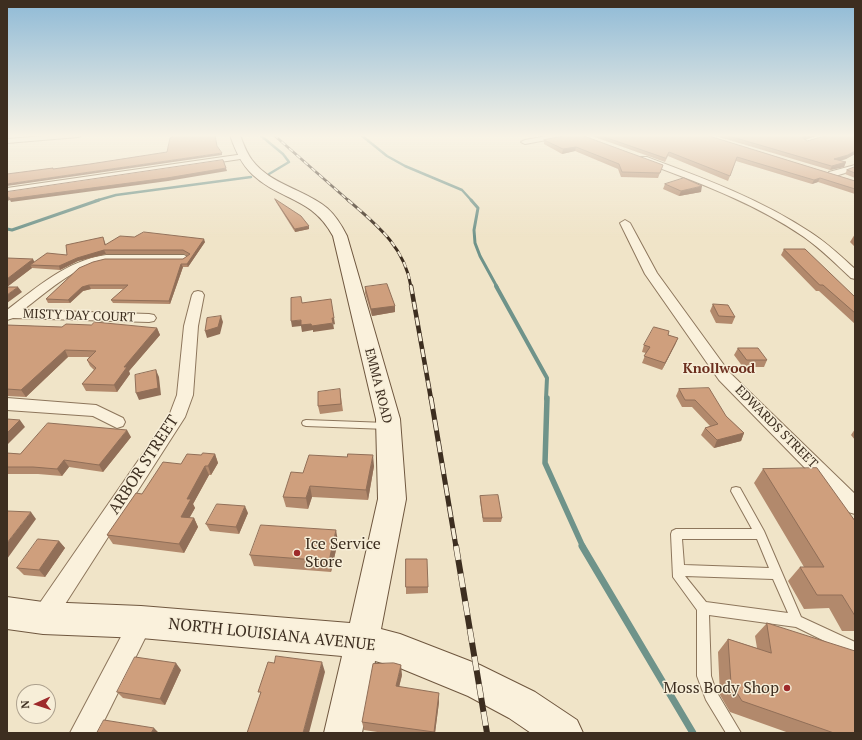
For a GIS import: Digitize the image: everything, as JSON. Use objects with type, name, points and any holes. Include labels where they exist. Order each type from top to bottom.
[{"type":"street","points":[[7,191],[152,170]]},
{"type":"street","name":"EMMA ROAD","points":[[255,170],[266,179],[321,210],[331,221],[340,236],[388,419],[392,499],[364,641],[343,733]]},
{"type":"street","points":[[670,170],[732,194],[786,222],[827,250],[855,275]]},
{"type":"street","points":[[844,170],[829,173],[844,178]]},
{"type":"street","name":"EDWARDS STREET","points":[[625,223],[651,274],[724,376],[855,506]]},
{"type":"street","points":[[8,315],[76,267],[93,260],[106,258],[184,258]]},
{"type":"street","name":"ARBOR STREET","points":[[43,618],[177,417],[186,395],[191,326],[198,295]]},
{"type":"street","name":"MISTY DAY COURT","points":[[8,315],[149,318]]},
{"type":"street","points":[[7,404],[96,411],[117,422]]},
{"type":"street","name":"NORTH LOUISIANA AVENUE","points":[[7,613],[43,618],[142,622],[364,641],[400,651],[480,683],[522,705],[557,731]]},
{"type":"street","points":[[84,733],[142,622]]},
{"type":"lane","points":[[306,423],[389,426]]},
{"type":"lane","points":[[736,491],[760,534],[797,621]]},
{"type":"lane","points":[[734,733],[711,695],[704,676],[703,608],[679,577],[676,534],[760,534]]},
{"type":"lane","points":[[678,570],[777,574]]},
{"type":"lane","points":[[703,608],[797,621],[855,648]]},
{"type":"building","points":[[41,170],[107,170],[7,184],[7,174]]},
{"type":"building","points":[[159,170],[217,170],[167,178],[9,199],[9,197],[7,198],[7,192]]},
{"type":"building","points":[[621,170],[661,170],[660,173],[622,172]]},
{"type":"building","points":[[714,170],[732,170],[730,176]]},
{"type":"building","points":[[779,170],[818,170],[855,181],[855,189],[820,178],[814,180]]},
{"type":"building","points":[[847,170],[855,170],[855,173]]},
{"type":"building","points":[[684,178],[702,186],[681,191],[665,184]]},
{"type":"building","points":[[275,199],[301,216],[309,226],[295,229]]},
{"type":"building","points":[[144,232],[204,239],[187,264],[181,264],[169,301],[111,300],[128,285],[89,285],[82,287],[68,300],[46,299],[79,268],[93,262],[105,259],[183,259],[190,254],[183,250],[104,250],[77,258],[59,266],[30,265],[47,253],[67,255],[66,245],[103,237],[105,245],[120,236],[134,237]]},
{"type":"building","points":[[784,249],[805,249],[855,297],[855,313],[823,285],[820,285]]},
{"type":"building","points":[[7,258],[33,259],[7,279]]},
{"type":"building","points":[[387,284],[395,306],[371,309],[365,287]]},
{"type":"building","points":[[7,287],[18,287],[7,295]]},
{"type":"building","points":[[301,297],[302,303],[331,299],[334,318],[332,318],[333,323],[312,326],[311,324],[301,325],[301,320],[291,321],[291,298]]},
{"type":"building","points":[[713,304],[728,305],[735,317],[719,316]]},
{"type":"building","points":[[221,316],[218,327],[205,331],[207,318]]},
{"type":"building","points":[[95,322],[157,328],[124,367],[127,367],[114,385],[82,384],[96,368],[87,360],[96,351],[65,350],[21,390],[7,389],[7,325],[62,327],[66,324],[91,325]]},
{"type":"building","points":[[654,327],[669,331],[668,335],[678,338],[665,363],[644,356],[650,347],[644,345]]},
{"type":"building","points":[[738,348],[758,348],[767,360],[747,360]]},
{"type":"building","points":[[156,370],[158,388],[136,393],[135,375]]},
{"type":"building","points":[[709,388],[726,416],[744,433],[717,440],[705,428],[718,424],[695,400],[685,400],[679,389]]},
{"type":"building","points":[[340,389],[341,404],[318,406],[318,392]]},
{"type":"building","points":[[7,419],[20,420],[7,433]]},
{"type":"building","points":[[48,423],[127,430],[99,465],[64,460],[57,469],[7,467],[7,453],[20,454]]},
{"type":"building","points":[[203,453],[215,454],[208,466],[205,466],[187,499],[191,499],[181,517],[194,518],[179,544],[107,535],[136,493],[142,494],[163,462],[181,464],[187,454],[201,455]]},
{"type":"building","points":[[348,454],[373,455],[366,490],[310,486],[306,498],[283,497],[291,472],[303,473],[309,455],[347,457]]},
{"type":"building","points":[[817,468],[855,521],[855,616],[842,595],[817,595],[800,567],[824,567],[763,469]]},
{"type":"building","points":[[498,495],[502,518],[483,518],[480,496]]},
{"type":"building","points":[[217,504],[245,506],[236,527],[206,524]]},
{"type":"building","points":[[7,511],[31,512],[7,543]]},
{"type":"building","name":"Ice Service Store","points":[[261,525],[336,530],[329,561],[250,555]]},
{"type":"building","points":[[38,539],[59,541],[39,570],[17,568]]},
{"type":"building","points":[[406,559],[427,559],[428,587],[406,587]]},
{"type":"building","name":"Moss Body Shop","points":[[767,623],[855,651],[855,733],[834,733],[742,701],[731,683],[728,639],[771,653]]},
{"type":"building","points":[[276,656],[322,662],[303,733],[247,733],[261,692],[258,692],[268,662],[274,663]]},
{"type":"building","points":[[135,657],[176,663],[160,699],[117,692]]},
{"type":"building","points":[[394,663],[401,665],[396,686],[439,693],[434,732],[362,722],[373,664]]},
{"type":"building","points":[[104,720],[154,728],[151,733],[97,733]]},
{"type":"waterway","points":[[269,174],[276,170]]},
{"type":"waterway","points":[[413,170],[462,190],[472,201]]},
{"type":"waterway","points":[[95,201],[116,195],[251,177]]},
{"type":"waterway","points":[[7,229],[12,230],[99,200]]},
{"type":"waterway","points":[[471,200],[478,208],[474,230],[475,243],[480,256],[497,287]]},
{"type":"waterway","points":[[496,286],[547,378],[546,399]]},
{"type":"waterway","points":[[547,398],[545,463],[583,547]]},
{"type":"waterway","points":[[582,546],[693,733]]},
{"type":"railway","points":[[313,170],[349,201]]},
{"type":"railway","points":[[348,200],[379,228],[396,248],[403,260],[411,287]]},
{"type":"railway","points":[[411,286],[431,399]]},
{"type":"railway","points":[[431,398],[456,547]]},
{"type":"railway","points":[[456,546],[487,733]]},
{"type":"place","name":"Ice Service Store","points":[[297,553]]},
{"type":"place","name":"Moss Body Shop","points":[[787,688]]},
{"type":"district","name":"Knollwood","points":[[719,369]]}]
